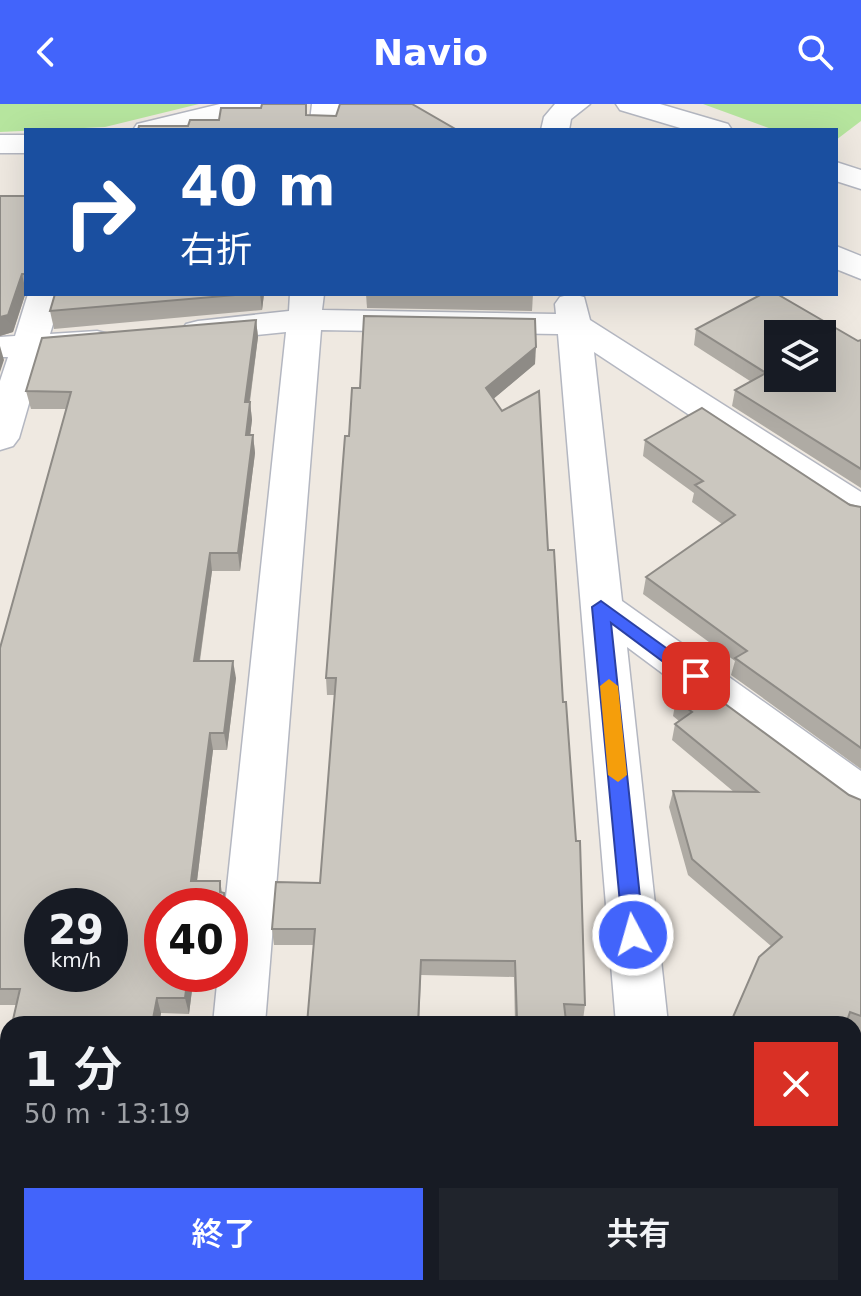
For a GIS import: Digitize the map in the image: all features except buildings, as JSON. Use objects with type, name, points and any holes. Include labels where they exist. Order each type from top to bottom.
[{"type":"street","points":[[155,128],[255,104]]},
{"type":"street","points":[[323,128],[326,104]]},
{"type":"street","points":[[555,128],[554,123],[563,110],[576,104]]},
{"type":"street","points":[[630,104],[711,128]]},
{"type":"street","points":[[0,144],[24,144]]},
{"type":"street","points":[[838,172],[861,180]]},
{"type":"street","points":[[838,257],[861,269]]},
{"type":"street","points":[[0,438],[14,347],[44,296]]},
{"type":"street","points":[[14,347],[151,335],[306,307],[572,309],[861,510]]},
{"type":"street","points":[[240,1016],[306,307]]},
{"type":"street","points":[[572,309],[641,1016]]},
{"type":"street","points":[[601,607],[861,796]]},
{"type":"green space","points":[[0,104],[199,104],[105,127],[24,128],[24,131],[0,132]]},
{"type":"green space","points":[[703,104],[861,104],[861,121],[838,138],[838,128],[769,128]]},
{"type":"slow traffic","points":[[609,686],[618,775]]},
{"type":"route","points":[[633,935],[601,607],[696,676]]}]
